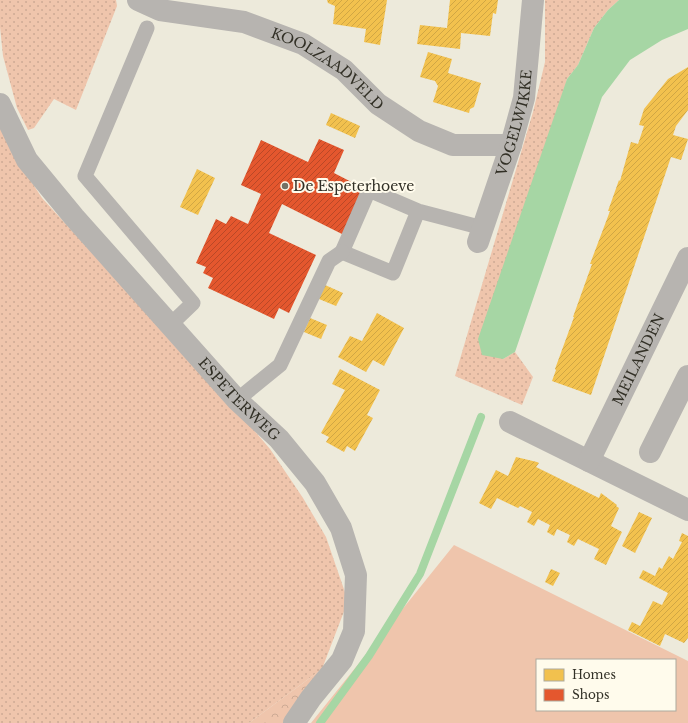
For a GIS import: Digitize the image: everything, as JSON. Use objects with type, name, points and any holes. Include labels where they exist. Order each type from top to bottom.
[{"type":"street","name":"KOOLZAADVELD","points":[[138,0],[160,10],[244,22],[303,44],[344,70],[378,104],[419,130],[453,145],[511,145]]},
{"type":"street","name":"VOGELWIKKE","points":[[480,235],[511,145],[524,98],[533,0]]},
{"type":"street","name":"ESPETERWEG","points":[[0,104],[27,160],[74,217],[237,400],[279,439],[315,483],[342,528],[356,576],[354,631],[342,660],[311,698],[294,723]]},
{"type":"street","name":"MEILANDEN","points":[[590,461],[688,258]]},
{"type":"street","points":[[650,452],[688,376]]},
{"type":"street","points":[[510,422],[688,510]]},
{"type":"lane","points":[[147,28],[85,176],[193,303],[170,325]]},
{"type":"lane","points":[[237,400],[280,365],[329,261],[342,252],[369,190],[480,235]]},
{"type":"lane","points":[[342,252],[393,273],[418,211]]},
{"type":"green space","points":[[0,0],[116,0],[117,6],[76,110],[54,99],[34,128],[28,130],[17,108],[3,56],[0,27]]},
{"type":"green space","points":[[545,0],[619,0],[608,10],[594,28],[578,65],[567,79],[503,359],[515,352],[533,377],[522,405],[455,376],[533,112],[545,62]]},
{"type":"green space","points":[[0,122],[16,158],[42,198],[270,449],[303,498],[326,537],[348,601],[322,669],[249,723],[0,723]]},
{"type":"green space","points":[[454,545],[688,661],[688,723],[311,723]]},
{"type":"green space","points":[[322,669],[284,723],[249,723]]},
{"type":"shaded area","points":[[619,0],[688,0],[688,29],[662,40],[630,60],[602,97],[515,352],[503,359],[482,355],[478,339],[567,79],[578,65],[594,28],[608,10]]},
{"type":"building: Homes","points":[[327,0],[387,0],[380,45],[364,42],[366,29],[333,24],[335,6],[328,3]]},
{"type":"building: Homes","points":[[450,0],[498,0],[496,14],[493,13],[490,36],[461,33],[460,49],[417,44],[420,25],[447,28]]},
{"type":"building: Homes","points":[[428,52],[452,59],[448,73],[481,83],[474,107],[470,109],[469,113],[433,102],[438,86],[435,81],[420,77]]},
{"type":"building: Homes","points":[[688,67],[688,110],[676,126],[673,135],[688,139],[681,160],[671,157],[591,395],[552,381],[592,264],[590,264],[610,211],[608,211],[619,180],[620,181],[631,142],[638,144],[644,126],[639,125],[644,109],[668,79]]},
{"type":"building: Homes","points":[[331,113],[360,126],[355,138],[326,125]]},
{"type":"building: Homes","points":[[197,169],[215,178],[198,215],[180,207]]},
{"type":"building: Homes","points":[[325,285],[343,293],[336,306],[319,299]]},
{"type":"building: Homes","points":[[377,313],[404,328],[384,366],[373,360],[366,372],[338,357],[350,336],[362,341]]},
{"type":"building: Homes","points":[[310,318],[327,325],[321,339],[304,332]]},
{"type":"building: Homes","points":[[340,369],[380,390],[367,415],[373,418],[355,451],[347,446],[344,452],[326,442],[329,437],[321,433],[345,390],[332,384]]},
{"type":"building: Homes","points":[[516,457],[537,462],[539,463],[536,467],[599,498],[601,493],[617,505],[616,506],[619,508],[611,526],[622,532],[606,565],[594,559],[599,549],[578,539],[574,546],[567,542],[570,535],[557,529],[554,536],[547,532],[550,525],[538,519],[534,526],[527,522],[532,512],[520,506],[518,508],[497,498],[491,509],[479,503],[496,470],[508,476]]},
{"type":"building: Homes","points":[[639,512],[652,518],[635,553],[622,546]]},
{"type":"building: Homes","points":[[682,533],[688,536],[688,638],[684,643],[665,634],[660,646],[628,630],[632,622],[640,626],[653,601],[662,605],[668,593],[639,578],[643,570],[655,576],[659,567],[662,569],[669,556],[673,559],[682,542],[679,541]]},
{"type":"building: Homes","points":[[551,569],[560,573],[553,586],[545,582]]},
{"type":"building: Shops","points":[[319,139],[344,150],[334,173],[367,190],[344,235],[282,204],[269,233],[316,255],[289,313],[279,308],[274,319],[208,288],[213,278],[203,273],[206,267],[196,263],[216,219],[226,224],[231,216],[248,224],[261,194],[241,185],[261,140],[308,162]]},
{"type":"waterway","points":[[320,723],[369,656],[420,574],[481,417]]},
{"type":"place","name":"De Espeterhoeve","points":[[285,186]]}]
